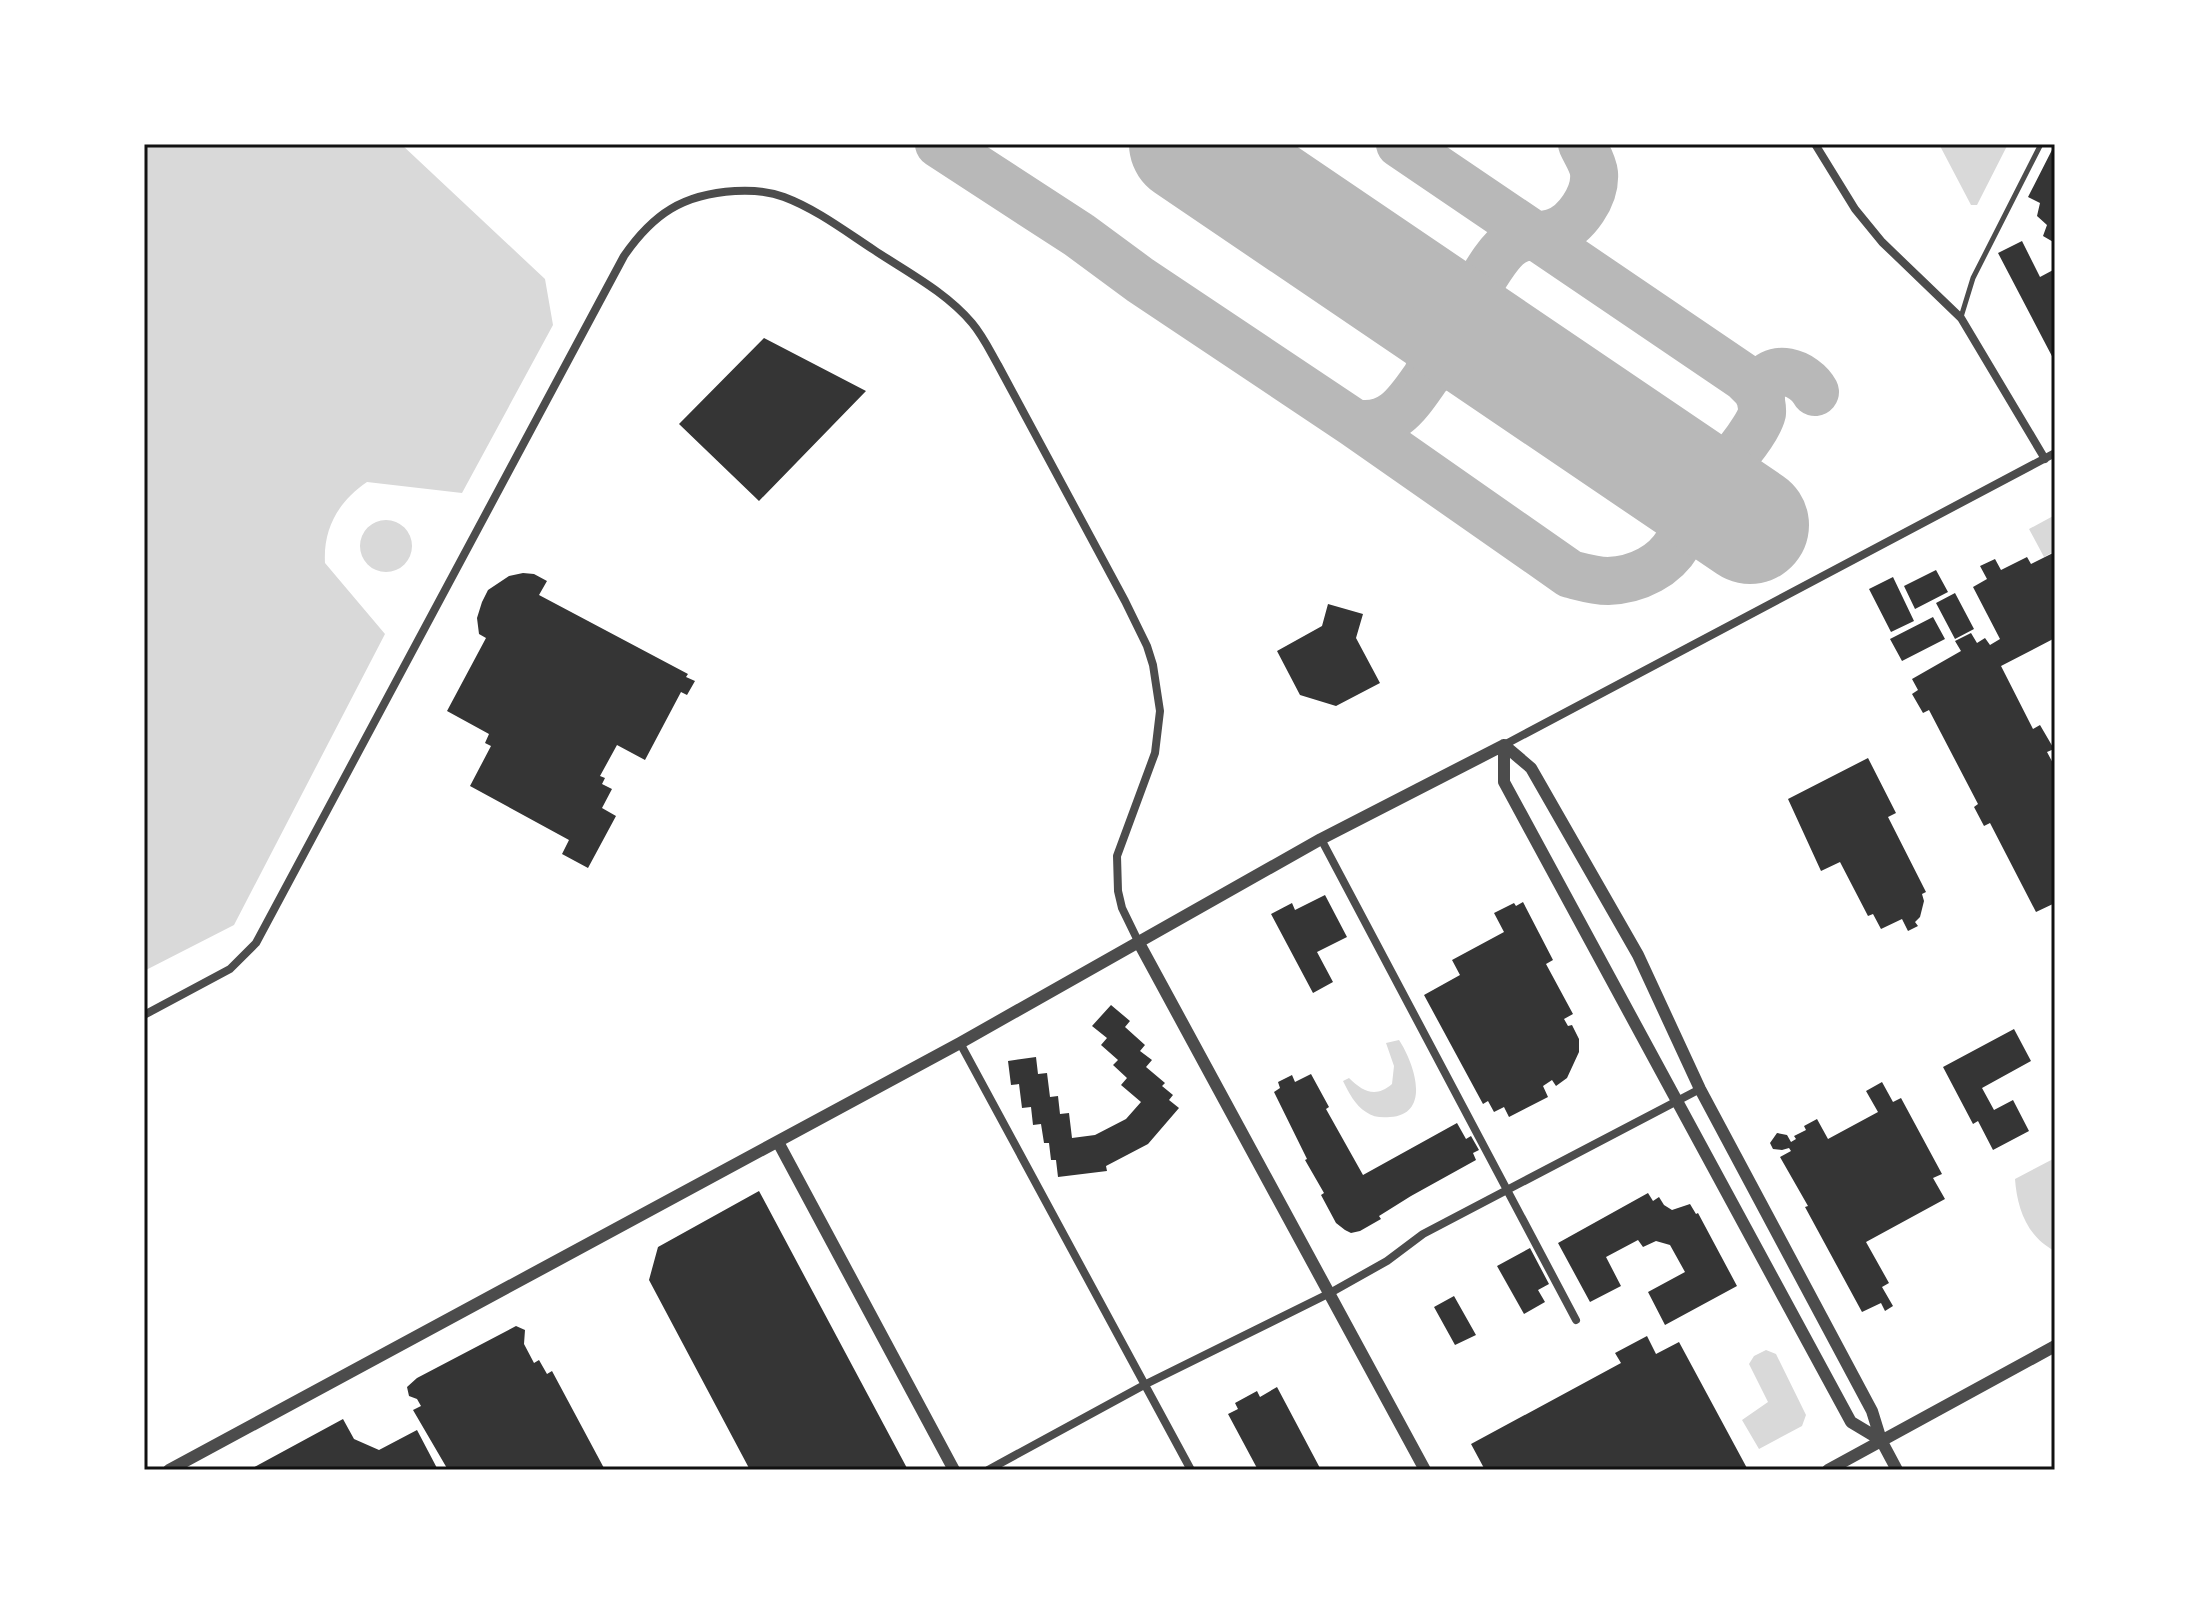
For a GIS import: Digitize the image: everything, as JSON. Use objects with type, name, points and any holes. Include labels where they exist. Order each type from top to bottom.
[{"type":"street","points":[[1815,144],[1855,209],[1882,242],[1961,318],[2045,459]]},
{"type":"street","points":[[144,1015],[230,969],[256,943],[608,286],[639,235],[655,219],[699,195],[763,191],[783,197],[828,220],[934,290],[970,321],[998,365],[1147,646],[1160,711],[1155,753],[1117,856],[1122,908],[1425,1470]]},
{"type":"street","points":[[169,1470],[191,1465],[960,1043],[1321,839],[2055,453]]},
{"type":"street","points":[[1504,745],[1531,768],[1638,955],[1700,1089],[1872,1411],[1881,1440],[1897,1470]]},
{"type":"street","points":[[1504,745],[1504,782],[1676,1101],[1851,1422],[1881,1440]]},
{"type":"street","points":[[1321,839],[1576,1320]]},
{"type":"street","points":[[960,1043],[1191,1470]]},
{"type":"street","points":[[988,1470],[1146,1384],[1330,1293],[1387,1261],[1423,1234],[1700,1089]]},
{"type":"street","points":[[778,1142],[954,1470]]},
{"type":"street","points":[[1828,1470],[2055,1346]]},
{"type":"lane","points":[[1961,318],[1973,278],[2041,144]]},
{"type":"shaded area","points":[[144,144],[401,144],[545,279],[553,325],[462,493],[367,482],[348,498],[335,516],[327,538],[325,563],[385,634],[234,925],[144,971]]},
{"type":"shaded area","points":[[1939,144],[2008,144],[1977,205],[1971,205]]},
{"type":"shaded area","points":[[2055,515],[2055,551],[2044,557],[2029,529]]},
{"type":"shaded area","points":[[386,520],[404,528],[412,546],[404,564],[386,572],[368,564],[360,546],[368,528]]},
{"type":"shaded area","points":[[1399,1040],[1414,1073],[1416,1085],[1412,1107],[1403,1114],[1374,1116],[1359,1106],[1343,1081],[1349,1078],[1370,1092],[1380,1091],[1392,1084],[1394,1066],[1386,1043]]},
{"type":"shaded area","points":[[2055,1158],[2055,1251],[2037,1238],[2025,1221],[2015,1179]]},
{"type":"shaded area","points":[[1766,1350],[1776,1354],[1806,1415],[1802,1426],[1759,1449],[1742,1420],[1768,1402],[1749,1364],[1754,1356]]},
{"type":"building","points":[[2055,144],[2055,243],[2043,236],[2047,225],[2037,216],[2040,203],[2028,197]]},
{"type":"building","points":[[2022,241],[2040,277],[2055,269],[2055,362],[1998,253]]},
{"type":"building","points":[[764,338],[866,391],[759,501],[679,424]]},
{"type":"building","points":[[2055,552],[2055,638],[2001,666],[2033,729],[2040,725],[2054,749],[2047,752],[2055,767],[2055,903],[2036,912],[1990,823],[1984,826],[1974,807],[1978,804],[1929,710],[1923,713],[1912,694],[1918,690],[1912,679],[1961,651],[1955,641],[1971,633],[1977,643],[1985,638],[1990,645],[2000,639],[1973,587],[1987,579],[1980,566],[1995,559],[2001,570],[2027,557],[2031,564]]},
{"type":"building","points":[[1936,570],[1948,592],[1915,609],[1904,586]]},
{"type":"building","points":[[534,574],[547,581],[539,595],[688,674],[686,677],[695,681],[687,695],[681,692],[645,760],[617,745],[600,776],[605,778],[602,784],[612,789],[602,808],[616,816],[588,868],[562,854],[569,840],[470,786],[491,746],[485,743],[489,734],[447,711],[486,638],[479,634],[477,618],[488,590],[509,576]]},
{"type":"building","points":[[1893,577],[1914,621],[1891,632],[1869,589]]},
{"type":"building","points":[[1955,593],[1974,629],[1955,639],[1936,603]]},
{"type":"building","points":[[1328,604],[1363,614],[1356,638],[1380,683],[1336,706],[1300,695],[1277,651],[1322,626]]},
{"type":"building","points":[[1933,617],[1945,639],[1902,661],[1890,639]]},
{"type":"building","points":[[1868,758],[1896,813],[1888,817],[1926,892],[1922,894],[1924,901],[1920,917],[1915,922],[1918,926],[1908,931],[1902,919],[1881,929],[1873,914],[1868,916],[1840,862],[1821,871],[1788,799]]},
{"type":"building","points":[[1325,895],[1347,937],[1317,952],[1333,982],[1313,993],[1271,914],[1292,903],[1295,910]]},
{"type":"building","points":[[1523,902],[1553,960],[1546,964],[1573,1014],[1564,1019],[1568,1026],[1572,1025],[1579,1039],[1579,1052],[1567,1078],[1556,1086],[1552,1080],[1543,1086],[1548,1097],[1509,1117],[1504,1107],[1494,1112],[1488,1101],[1483,1104],[1424,995],[1460,975],[1452,960],[1504,932],[1494,913]]},
{"type":"building","points":[[1111,1005],[1130,1021],[1125,1027],[1145,1045],[1140,1051],[1152,1060],[1146,1067],[1165,1083],[1162,1086],[1173,1095],[1169,1100],[1179,1108],[1148,1144],[1106,1166],[1107,1171],[1058,1177],[1056,1160],[1051,1160],[1049,1143],[1044,1143],[1041,1124],[1033,1125],[1031,1107],[1022,1108],[1019,1084],[1011,1085],[1008,1061],[1036,1057],[1038,1074],[1047,1073],[1050,1097],[1058,1096],[1060,1114],[1069,1113],[1072,1138],[1095,1135],[1126,1119],[1141,1102],[1121,1085],[1127,1078],[1113,1065],[1118,1060],[1101,1045],[1107,1038],[1092,1026]]},
{"type":"building","points":[[2014,1029],[2031,1061],[1982,1088],[1994,1110],[2013,1100],[2029,1131],[1993,1150],[1978,1121],[1973,1124],[1943,1067]]},
{"type":"building","points":[[1311,1074],[1329,1107],[1326,1109],[1363,1175],[1457,1123],[1466,1139],[1471,1136],[1479,1150],[1473,1153],[1476,1160],[1411,1196],[1360,1231],[1351,1233],[1345,1230],[1336,1223],[1321,1195],[1324,1193],[1274,1092],[1280,1088],[1278,1082],[1292,1075],[1295,1082]]},
{"type":"building","points":[[1882,1082],[1893,1102],[1901,1098],[1942,1174],[1933,1178],[1945,1199],[1866,1242],[1889,1283],[1882,1287],[1893,1306],[1885,1311],[1881,1303],[1862,1312],[1780,1157],[1791,1151],[1789,1148],[1773,1149],[1770,1143],[1777,1133],[1787,1135],[1791,1142],[1796,1139],[1794,1136],[1806,1130],[1804,1126],[1817,1119],[1828,1139],[1878,1112],[1866,1091]]},
{"type":"building","points":[[759,1191],[908,1470],[750,1470],[649,1280],[658,1247]]},
{"type":"building","points":[[1648,1193],[1653,1201],[1659,1197],[1672,1210],[1690,1204],[1698,1213],[1737,1286],[1665,1325],[1648,1292],[1685,1272],[1670,1245],[1656,1241],[1643,1247],[1638,1240],[1606,1257],[1621,1286],[1590,1302],[1558,1243]]},
{"type":"building","points":[[1530,1248],[1549,1284],[1538,1290],[1545,1302],[1524,1314],[1497,1266]]},
{"type":"building","points":[[1454,1296],[1476,1335],[1455,1345],[1434,1307]]},
{"type":"building","points":[[516,1326],[525,1330],[524,1344],[534,1363],[539,1360],[547,1374],[552,1371],[605,1470],[448,1470],[413,1410],[421,1406],[417,1399],[409,1396],[407,1387],[417,1378]]},
{"type":"building","points":[[1647,1336],[1656,1354],[1679,1342],[1748,1470],[1485,1470],[1471,1444],[1621,1363],[1615,1353]]},
{"type":"building","points":[[1277,1387],[1321,1470],[1258,1470],[1228,1414],[1238,1409],[1235,1403],[1257,1391],[1260,1397]]},
{"type":"building","points":[[343,1419],[354,1439],[379,1450],[417,1430],[438,1470],[249,1470]]},
{"type":"taxiway","points":[[939,144],[1079,235],[1570,574],[1603,581],[1630,578],[1650,570],[1666,558],[1678,543],[1684,526],[1685,508],[1679,488],[1665,469]]},
{"type":"taxiway","points":[[1400,144],[1745,378],[1761,399]]},
{"type":"taxiway","points":[[1469,302],[1495,261],[1513,242],[1563,228],[1583,208],[1592,191],[1594,173],[1582,144]]},
{"type":"taxiway","points":[[1414,298],[1428,315],[1434,334],[1434,354],[1427,376],[1456,355],[1490,350]]},
{"type":"taxiway","points":[[1678,478],[1708,480],[1731,460],[1759,420],[1762,413],[1761,388],[1765,379],[1772,374],[1788,372],[1796,375],[1815,392]]},
{"type":"taxiway","points":[[1354,423],[1367,424],[1389,418],[1406,405],[1427,376]]},
{"type":"runway","points":[[1188,144],[1750,525]]}]
